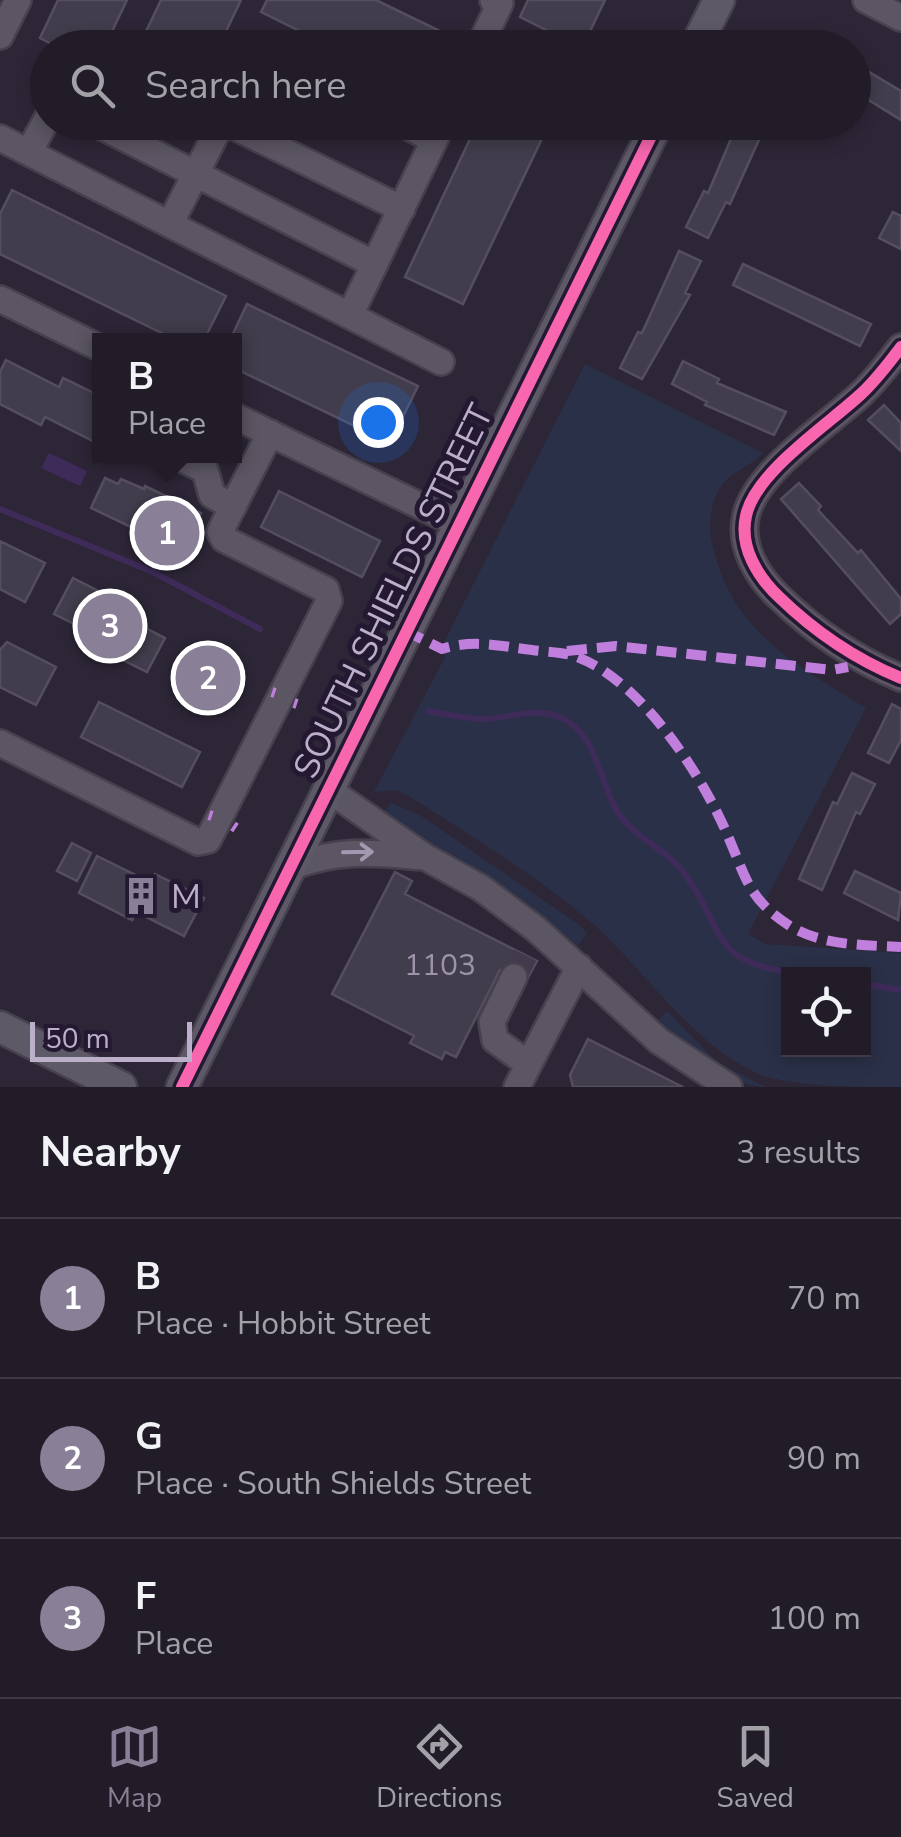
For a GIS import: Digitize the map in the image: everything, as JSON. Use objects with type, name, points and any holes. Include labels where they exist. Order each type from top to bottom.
[{"type":"main road","points":[[704,30],[719,0]]},
{"type":"main road","name":"SOUTH SHIELDS STREET","points":[[182,1087],[649,140]]},
{"type":"main road","points":[[0,1027],[121,1087]]},
{"type":"street","points":[[0,36],[18,0]]},
{"type":"street","points":[[487,30],[500,3],[493,0]]},
{"type":"street","points":[[872,1],[901,18]]},
{"type":"street","points":[[0,138],[441,362]]},
{"type":"street","points":[[29,152],[36,140]]},
{"type":"street","points":[[128,140],[374,264]]},
{"type":"street","points":[[170,224],[214,140]]},
{"type":"street","points":[[261,140],[402,209]]},
{"type":"street","points":[[350,315],[435,140]]},
{"type":"street","points":[[0,299],[92,344]]},
{"type":"street","points":[[901,347],[863,392],[762,484],[746,515],[744,533],[756,570],[796,614],[857,657],[901,678]]},
{"type":"street","points":[[242,420],[458,524]]},
{"type":"street","points":[[0,743],[198,842],[208,840],[329,602],[326,590],[224,539],[220,532],[270,433]]},
{"type":"street","points":[[190,463],[205,470],[212,494],[233,506]]},
{"type":"street","points":[[328,790],[425,857],[481,888],[536,929],[659,1041],[729,1087]]},
{"type":"street","points":[[292,866],[330,853],[354,851],[425,857]]},
{"type":"street","points":[[536,929],[492,1022],[494,1040],[523,1076],[579,966]]},
{"type":"shaded area","points":[[585,364],[763,453],[726,480],[714,500],[710,531],[720,570],[732,597],[768,640],[813,675],[866,708],[748,934],[766,944],[901,953],[901,1087],[798,1083],[766,1077],[740,1064],[692,1027],[607,937],[543,884],[409,796],[396,790],[374,792],[445,657],[442,646]]},
{"type":"shaded area","points":[[49,453],[87,471],[80,486],[41,468]]},
{"type":"shaded area","points":[[392,803],[423,817],[579,925],[587,933],[578,946],[488,876],[379,815]]},
{"type":"shaded area","points":[[667,1011],[717,1062],[766,1087],[735,1081],[693,1055],[657,1021]]},
{"type":"building","points":[[58,0],[127,0],[113,30],[44,30]]},
{"type":"building","points":[[161,0],[241,0],[227,30],[147,30]]},
{"type":"building","points":[[267,0],[376,0],[438,30],[298,30],[261,12]]},
{"type":"building","points":[[528,0],[605,0],[591,30],[546,30],[520,17]]},
{"type":"building","points":[[871,73],[901,91],[901,120],[871,101]]},
{"type":"building","points":[[470,140],[541,140],[463,304],[405,277]]},
{"type":"building","points":[[730,140],[759,140],[730,204],[726,202],[708,238],[686,227],[704,191],[708,193]]},
{"type":"building","points":[[12,190],[226,296],[208,333],[162,333],[0,254],[0,214]]},
{"type":"building","points":[[893,212],[901,216],[901,249],[879,238]]},
{"type":"building","points":[[679,251],[701,261],[685,293],[690,295],[642,379],[620,368],[638,332],[642,333]]},
{"type":"building","points":[[743,264],[871,324],[860,346],[733,285]]},
{"type":"building","points":[[247,304],[418,386],[390,443],[242,372],[242,333],[233,333]]},
{"type":"building","points":[[6,360],[59,387],[63,378],[92,392],[92,440],[45,417],[41,425],[0,404],[0,372]]},
{"type":"building","points":[[683,361],[719,379],[717,383],[786,412],[774,435],[705,405],[707,402],[672,384]]},
{"type":"building","points":[[884,405],[901,423],[901,451],[868,420]]},
{"type":"building","points":[[105,478],[118,484],[121,479],[144,489],[145,486],[201,513],[183,552],[91,508]]},
{"type":"building","points":[[799,483],[821,506],[818,510],[858,553],[861,550],[901,599],[901,614],[890,624],[781,499]]},
{"type":"building","points":[[279,491],[380,541],[362,577],[261,527]]},
{"type":"building","points":[[0,541],[45,563],[25,602],[0,589]]},
{"type":"building","points":[[73,578],[124,604],[118,614],[165,638],[147,672],[99,648],[104,639],[54,614]]},
{"type":"building","points":[[7,642],[56,667],[36,705],[0,687],[0,650]]},
{"type":"building","points":[[192,646],[244,671],[224,710],[173,684]]},
{"type":"building","points":[[99,702],[200,752],[182,787],[81,737]]},
{"type":"building","points":[[892,704],[901,709],[901,740],[889,763],[868,753]]},
{"type":"building","points":[[852,773],[875,784],[860,814],[856,812],[822,890],[799,879],[833,802],[837,804]]},
{"type":"building","points":[[72,843],[91,853],[77,881],[57,871]]},
{"type":"building","name":"M","points":[[97,856],[150,882],[155,874],[204,898],[184,936],[136,912],[132,920],[79,893]]},
{"type":"building","points":[[855,871],[901,893],[898,920],[844,893]]},
{"type":"building","points":[[395,872],[412,881],[405,894],[537,961],[525,983],[500,970],[456,1057],[445,1052],[442,1059],[410,1043],[414,1036],[332,994]]},
{"type":"building","points":[[588,1039],[683,1087],[573,1087],[570,1075]]},
{"type":"waterway","points":[[0,509],[153,572],[260,629]]},
{"type":"waterway","points":[[428,711],[481,719],[539,713],[570,723],[589,744],[617,811],[632,829],[684,873],[725,943],[750,962],[781,970]]},
{"type":"waterway","points":[[871,985],[901,990]]},
{"type":"tunnel","points":[[514,977],[525,955]]},
{"type":"marked path","points":[[404,630],[442,649],[476,644],[561,653],[601,669],[647,709],[688,762],[719,816],[746,879],[766,907],[802,933],[844,943],[901,947]]},
{"type":"marked path","points":[[567,651],[616,646],[832,670],[848,667]]},
{"type":"cycle path","points":[[182,1087],[649,140]]},
{"type":"cycle path","points":[[901,347],[867,389],[795,450],[763,483],[752,499],[745,528],[752,561],[779,597],[837,644],[901,678]]},
{"type":"place","name":"B","points":[[167,533]]},
{"type":"place","name":"F","points":[[110,626]]},
{"type":"place","name":"G","points":[[208,678]]},
{"type":"place","name":"M","points":[[141,896]]}]
